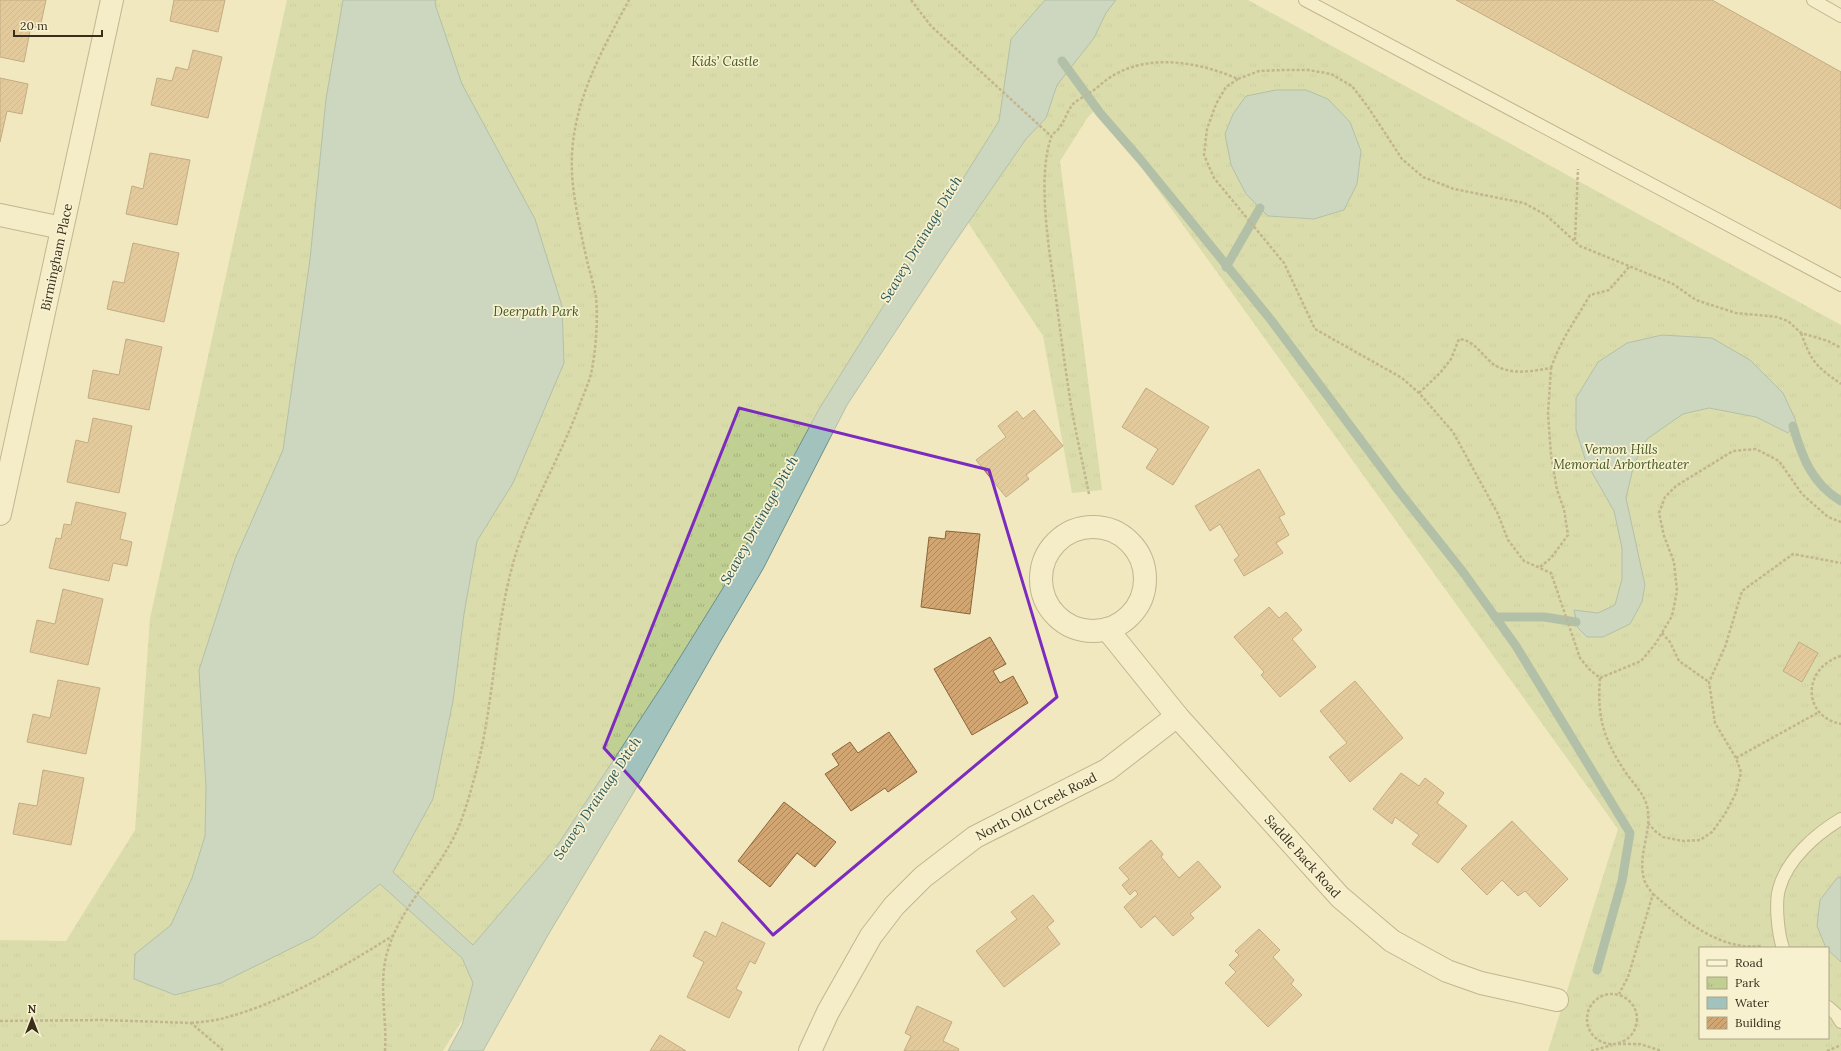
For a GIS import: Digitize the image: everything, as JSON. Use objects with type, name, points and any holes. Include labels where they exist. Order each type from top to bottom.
[{"type":"street","name":"Birmingham Place","points":[[0,514],[112,0]]},
{"type":"street","points":[[0,215],[62,228]]},
{"type":"street","points":[[1089,527],[1106,529],[1122,536],[1135,548],[1143,563],[1146,581],[1142,598],[1133,613],[1119,624],[1107,629],[1086,631],[1070,626],[1056,616],[1046,603],[1041,586],[1041,570],[1047,554],[1058,541],[1072,532],[1089,527]]},
{"type":"street","name":"Saddle Back Road","points":[[1107,629],[1177,716],[1340,897],[1392,941],[1447,971],[1481,982],[1557,1000]]},
{"type":"street","name":"North Old Creek Road","points":[[810,1051],[828,1012],[871,936],[894,906],[924,877],[975,837],[1107,770],[1177,716]]},
{"type":"lane","points":[[1305,0],[1841,285]]},
{"type":"lane","points":[[1813,0],[1841,16]]},
{"type":"lane","points":[[1782,945],[1778,916],[1778,890],[1793,860],[1821,831],[1841,819]]},
{"type":"lane","points":[[1829,1008],[1836,1014],[1841,1022]]},
{"type":"path","points":[[385,1051],[383,985],[386,958],[394,935],[403,916],[431,876],[451,843],[464,811],[475,775],[510,577],[522,535],[576,415],[592,372],[596,336],[596,297],[572,173],[573,138],[581,101],[599,57],[629,0]]},
{"type":"path","points":[[912,0],[931,26],[1051,136]]},
{"type":"path","points":[[1089,494],[1071,406],[1048,242],[1045,189],[1046,158],[1051,136],[1060,127],[1073,104],[1089,95],[1105,80],[1124,69],[1149,62],[1173,62],[1217,70],[1238,79]]},
{"type":"path","points":[[1600,678],[1589,669],[1580,658],[1551,573],[1524,561],[1508,540],[1498,514],[1453,432],[1419,393],[1402,378],[1315,329],[1284,263],[1214,178],[1204,154],[1207,129],[1219,98],[1226,87],[1238,79],[1259,71],[1308,70],[1331,74],[1352,86],[1368,107],[1402,159],[1424,177],[1454,189],[1524,203],[1546,215],[1580,246],[1673,284],[1696,300],[1736,313],[1778,316],[1788,321],[1801,333],[1809,353],[1818,367],[1841,384]]},
{"type":"path","points":[[1575,241],[1578,167],[1588,151]]},
{"type":"path","points":[[1540,567],[1552,558],[1568,536],[1564,509],[1557,490],[1551,455],[1548,414],[1551,368],[1566,333],[1590,295],[1609,290],[1629,267]]},
{"type":"path","points":[[1801,333],[1828,341],[1841,348]]},
{"type":"path","points":[[1419,393],[1440,373],[1451,359],[1459,339],[1466,340],[1494,364],[1512,372],[1532,372],[1551,368]]},
{"type":"path","points":[[1600,678],[1641,662],[1656,643],[1672,616],[1677,591],[1674,562],[1664,536],[1659,513],[1665,496],[1676,486],[1733,451],[1756,449],[1778,460],[1802,494],[1828,518],[1841,522]]},
{"type":"path","points":[[1648,822],[1655,831],[1663,837],[1684,842],[1700,840],[1712,832],[1725,814],[1736,793],[1741,772],[1736,758],[1715,723],[1710,682],[1725,647],[1742,591],[1793,554],[1841,563]]},
{"type":"path","points":[[1662,633],[1670,642],[1679,662],[1710,682]]},
{"type":"path","points":[[1841,656],[1832,658],[1823,664],[1816,673],[1812,682],[1814,703],[1819,712],[1826,719],[1841,724]]},
{"type":"path","points":[[1600,678],[1598,700],[1601,724],[1611,747],[1647,806],[1648,822],[1641,859],[1644,880],[1653,894],[1680,917],[1706,932],[1732,944],[1752,947],[1782,945]]},
{"type":"path","points":[[1736,758],[1819,712]]},
{"type":"path","points":[[1619,994],[1631,970],[1653,894]]},
{"type":"path","points":[[0,1021],[103,1020],[191,1023],[224,1018],[258,1006],[305,986],[354,961],[394,935]]},
{"type":"path","points":[[1591,1051],[1616,1044],[1629,1038],[1635,1028],[1636,1010],[1630,1000],[1619,994],[1610,994],[1596,1000],[1590,1005],[1587,1019],[1589,1027],[1598,1040],[1616,1044],[1640,1044],[1662,1051]]},
{"type":"path","points":[[191,1023],[224,1051]]},
{"type":"path","points":[[1827,1051],[1841,1045]]},
{"type":"highlighted area","points":[[739,408],[989,470],[1057,697],[773,935],[604,748]]},
{"type":"green space","name":"Deerpath Park","points":[[287,0],[1248,0],[1841,325],[1841,1051],[1548,1051],[1618,829],[1098,107],[1088,117],[1060,161],[1102,490],[1072,493],[1043,336],[961,212],[443,1051],[0,1051],[0,940],[66,941],[135,830],[150,618]]},
{"type":"water","name":"Seavey Drainage Ditch","points":[[343,0],[436,0],[435,4],[462,84],[535,219],[562,306],[564,363],[513,483],[477,541],[464,614],[453,701],[433,799],[393,872],[473,945],[555,849],[664,683],[723,588],[819,409],[999,121],[1011,39],[1045,0],[1116,0],[1106,13],[1094,38],[1057,85],[1046,118],[1026,139],[948,252],[847,405],[763,569],[641,780],[548,935],[483,1051],[448,1051],[462,1025],[473,983],[462,958],[380,884],[314,937],[221,983],[175,995],[134,979],[135,954],[171,925],[192,878],[205,836],[206,787],[199,670],[235,559],[283,450],[310,259],[326,99]]},
{"type":"water","points":[[1276,90],[1306,90],[1328,99],[1350,122],[1361,151],[1357,184],[1344,210],[1314,219],[1268,216],[1246,194],[1231,165],[1225,134],[1233,114],[1246,96]]},
{"type":"water","points":[[1662,335],[1712,338],[1750,360],[1783,393],[1796,421],[1788,433],[1756,417],[1709,408],[1683,414],[1647,439],[1634,464],[1626,498],[1645,585],[1642,602],[1630,624],[1603,637],[1587,637],[1578,628],[1574,610],[1598,613],[1615,605],[1622,579],[1622,548],[1614,511],[1586,462],[1576,430],[1576,398],[1598,362],[1627,343]]},
{"type":"water","points":[[1841,877],[1841,962],[1829,951],[1829,947],[1826,947],[1817,926],[1820,900],[1837,878]]},
{"type":"building","points":[[0,0],[46,0],[40,28],[31,26],[24,62],[0,57]]},
{"type":"building","points":[[174,0],[225,0],[218,32],[170,21]]},
{"type":"building","points":[[1456,0],[1712,0],[1841,72],[1841,209]]},
{"type":"building","points":[[193,50],[222,57],[208,118],[151,105],[157,78],[172,81],[176,67],[188,70]]},
{"type":"building","points":[[0,78],[28,84],[22,114],[7,111],[0,142]]},
{"type":"building","points":[[150,153],[190,160],[177,225],[126,214],[132,186],[143,189]]},
{"type":"building","points":[[133,243],[179,253],[164,322],[107,309],[113,281],[124,283]]},
{"type":"building","points":[[126,339],[162,347],[149,410],[88,398],[93,370],[119,375]]},
{"type":"building","points":[[1146,388],[1209,427],[1173,485],[1146,468],[1158,449],[1122,427]]},
{"type":"building","points":[[1034,410],[1063,446],[1026,475],[1029,479],[1006,497],[976,460],[1006,437],[998,426],[1017,411],[1023,419]]},
{"type":"building","points":[[93,418],[132,426],[119,493],[67,482],[76,440],[88,443]]},
{"type":"building","points":[[1259,469],[1285,514],[1279,517],[1289,535],[1276,543],[1283,553],[1244,576],[1234,560],[1239,556],[1220,524],[1210,531],[1195,506]]},
{"type":"building","points":[[76,502],[126,513],[120,539],[132,542],[127,566],[113,563],[109,581],[49,568],[56,538],[61,539],[64,524],[71,525]]},
{"type":"building","points":[[946,531],[980,534],[970,614],[921,607],[929,537],[945,539]]},
{"type":"building","points":[[63,589],[103,599],[88,665],[30,652],[37,620],[55,624]]},
{"type":"building","points":[[1269,607],[1279,618],[1286,612],[1302,630],[1292,639],[1316,667],[1280,697],[1261,675],[1264,672],[1234,637]]},
{"type":"building","points":[[990,637],[1006,664],[993,671],[1000,683],[1013,676],[1028,703],[972,735],[934,669]]},
{"type":"building","points":[[1799,642],[1818,653],[1802,682],[1783,671]]},
{"type":"building","points":[[58,680],[100,688],[86,754],[27,742],[33,714],[50,718]]},
{"type":"building","points":[[1355,681],[1403,738],[1350,782],[1329,757],[1347,743],[1320,711]]},
{"type":"building","points":[[889,732],[917,772],[888,792],[885,788],[851,811],[825,774],[839,765],[832,754],[850,742],[858,753]]},
{"type":"building","points":[[43,770],[84,778],[71,845],[13,834],[19,803],[37,806]]},
{"type":"building","points":[[1401,773],[1419,786],[1425,778],[1444,793],[1437,803],[1467,826],[1438,863],[1412,844],[1419,835],[1395,817],[1392,824],[1373,809]]},
{"type":"building","points":[[784,802],[836,842],[815,867],[797,853],[770,887],[738,861]]},
{"type":"building","points":[[1512,821],[1568,879],[1540,907],[1525,891],[1518,896],[1502,880],[1487,895],[1461,869]]},
{"type":"building","points":[[1151,840],[1163,854],[1161,857],[1179,878],[1198,861],[1221,887],[1190,914],[1194,918],[1173,936],[1155,916],[1141,928],[1124,907],[1138,894],[1135,890],[1130,895],[1122,885],[1129,879],[1119,868]]},
{"type":"building","points":[[1033,895],[1054,921],[1047,927],[1060,944],[1004,987],[976,951],[1017,919],[1011,912]]},
{"type":"building","points":[[722,922],[765,943],[755,964],[750,961],[736,989],[742,992],[729,1018],[687,997],[704,962],[693,956],[705,931],[716,937]]},
{"type":"building","points":[[1259,929],[1280,950],[1273,957],[1294,980],[1291,984],[1302,995],[1268,1027],[1225,983],[1236,972],[1229,965],[1239,955],[1235,951]]},
{"type":"building","points":[[917,1006],[952,1022],[943,1041],[959,1049],[958,1051],[904,1051],[911,1036],[905,1033]]},
{"type":"building","points":[[660,1035],[686,1051],[650,1051]]},
{"type":"waterway","points":[[1062,61],[1100,113],[1140,159],[1271,320],[1398,490],[1463,572],[1516,646],[1630,833],[1622,881],[1597,970]]},
{"type":"waterway","points":[[1226,267],[1260,208]]},
{"type":"waterway","points":[[1793,426],[1804,459],[1815,478],[1831,494],[1841,501]]},
{"type":"waterway","points":[[1495,617],[1544,617],[1576,622]]},
{"type":"park label","name":"Kids’ Castle","points":[[725,61]]},
{"type":"park label","name":"Vernon Hills Memorial Arbortheater","points":[[1621,456]]}]
